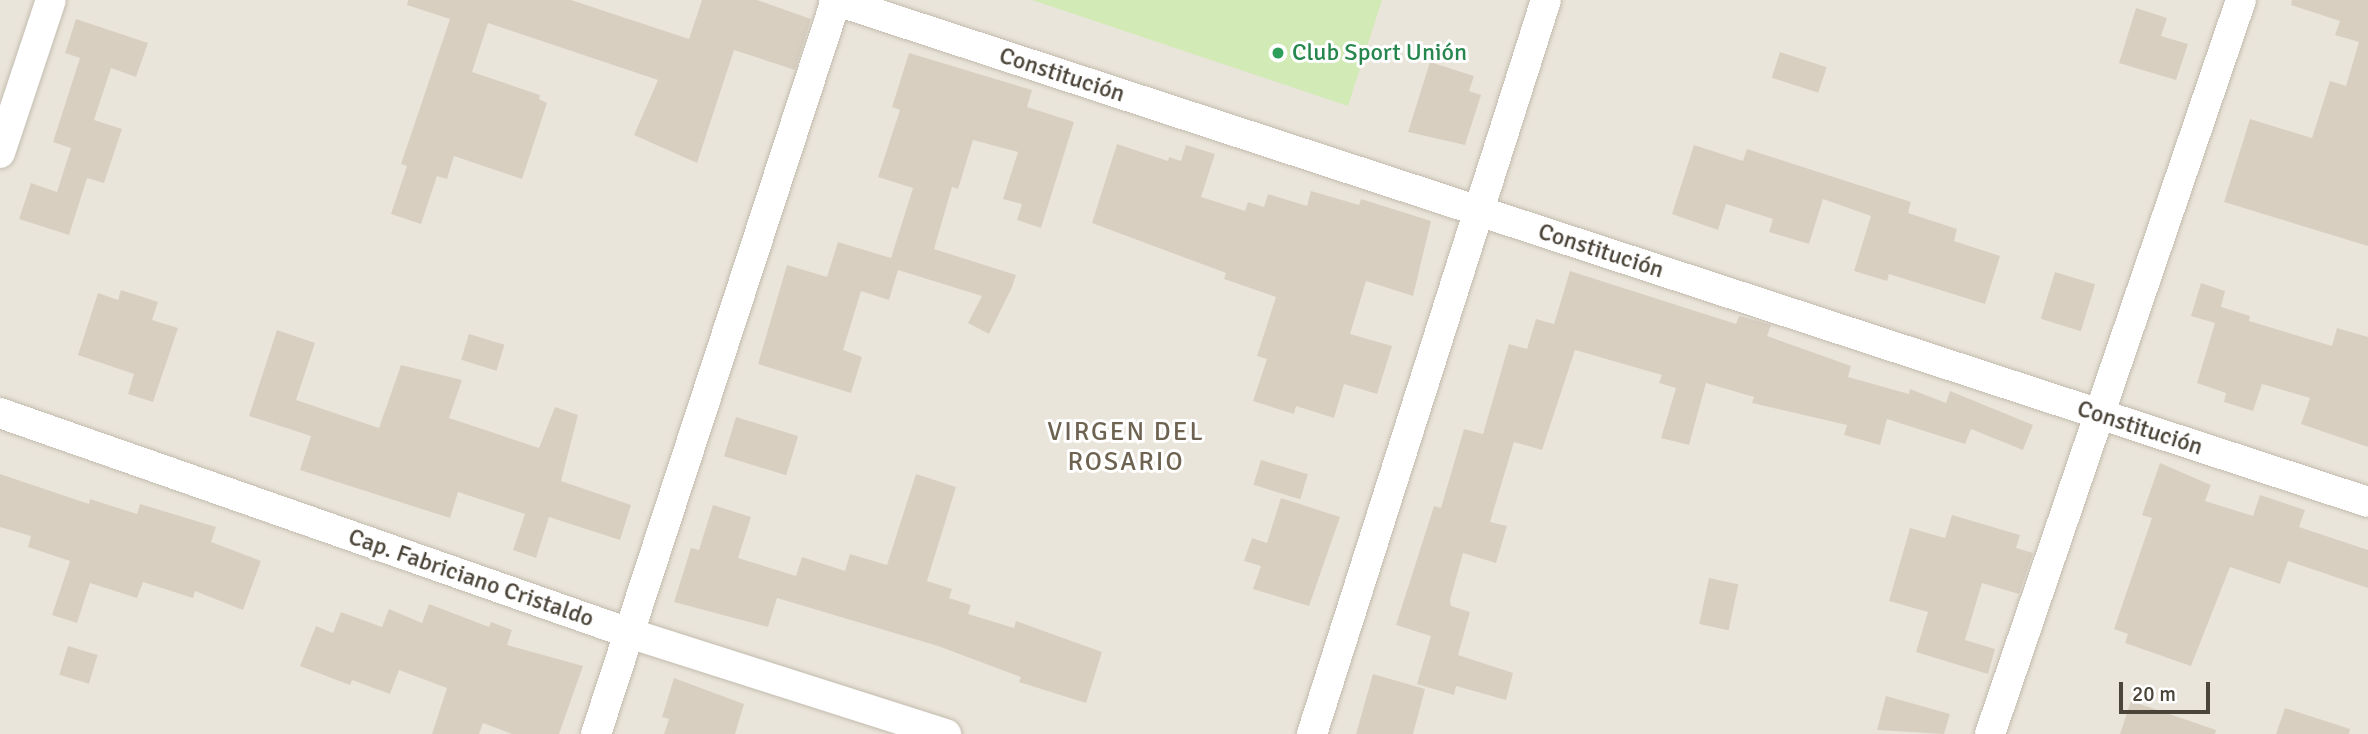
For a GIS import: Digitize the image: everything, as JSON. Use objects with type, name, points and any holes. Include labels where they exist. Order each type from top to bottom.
[{"type":"street","points":[[0,153],[51,0]]},
{"type":"street","points":[[596,734],[836,0]]},
{"type":"street","name":"Constitución","points":[[836,0],[2368,502]]},
{"type":"street","points":[[1312,734],[1546,0]]},
{"type":"street","points":[[1990,734],[2241,0]]},
{"type":"street","name":"Cap. Fabriciano Cristaldo","points":[[0,413],[629,633],[946,734]]},
{"type":"shaded area","points":[[0,0],[2368,0],[2368,734],[0,734]]},
{"type":"green space","name":"Club Sport Unión","points":[[1032,0],[1382,0],[1348,106]]},
{"type":"building","points":[[408,0],[571,0],[689,39],[702,0],[757,0],[811,19],[795,70],[734,50],[697,163],[634,135],[658,80],[488,23],[472,72],[540,95],[539,99],[547,103],[522,179],[454,156],[447,179],[437,176],[421,224],[391,214],[407,166],[401,164],[450,19],[407,5]]},
{"type":"building","points":[[2292,0],[2368,0],[2368,246],[2224,202],[2250,119],[2312,138],[2330,81],[2346,86],[2359,42],[2335,35],[2340,21],[2291,5]]},
{"type":"building","points":[[2136,8],[2167,18],[2161,36],[2188,44],[2176,80],[2119,63]]},
{"type":"building","points":[[76,19],[148,43],[136,77],[111,68],[94,120],[122,129],[104,183],[87,178],[69,235],[19,219],[31,183],[57,192],[71,148],[53,142],[80,58],[65,53]]},
{"type":"building","points":[[1780,52],[1827,67],[1818,93],[1772,78]]},
{"type":"building","points":[[909,53],[1032,90],[1027,107],[1074,122],[1041,228],[1017,220],[1022,204],[1003,199],[1018,152],[973,140],[958,189],[952,187],[934,249],[1016,275],[989,334],[968,323],[982,296],[898,270],[889,300],[861,291],[843,350],[862,357],[851,393],[758,364],[787,265],[827,277],[838,242],[891,258],[913,188],[878,177],[900,110],[892,107]]},
{"type":"building","points":[[1430,62],[1474,76],[1469,91],[1481,95],[1465,145],[1408,132]]},
{"type":"building","points":[[1117,144],[1168,161],[1169,157],[1181,161],[1186,145],[1215,154],[1201,197],[1245,211],[1248,202],[1264,207],[1268,194],[1307,206],[1311,191],[1359,205],[1361,199],[1431,221],[1413,296],[1366,281],[1350,334],[1392,346],[1377,394],[1344,384],[1334,418],[1296,406],[1294,414],[1253,401],[1267,359],[1257,356],[1276,297],[1224,279],[1226,273],[1092,223]]},
{"type":"building","points":[[1694,145],[1743,161],[1747,149],[1911,202],[1908,213],[1957,229],[1954,241],[2000,256],[1985,304],[1889,274],[1887,281],[1854,271],[1871,216],[1823,199],[1809,244],[1769,232],[1773,219],[1726,204],[1718,230],[1672,214]]},
{"type":"building","points":[[1570,271],[1736,324],[1739,316],[1771,325],[1767,336],[1851,366],[1848,377],[1909,394],[1910,389],[1946,403],[1950,391],[2033,425],[2023,450],[1971,429],[1965,444],[1887,419],[1880,445],[1844,435],[1847,425],[1752,403],[1754,397],[1706,383],[1689,445],[1661,438],[1676,388],[1659,383],[1662,375],[1575,350],[1542,450],[1514,442],[1490,522],[1507,526],[1496,563],[1463,553],[1450,600],[1451,606],[1470,612],[1458,655],[1513,673],[1506,700],[1456,686],[1454,695],[1417,684],[1431,636],[1396,625],[1434,506],[1441,508],[1464,429],[1483,434],[1509,344],[1527,349],[1536,319],[1554,324]]},
{"type":"building","points":[[2055,272],[2095,284],[2081,331],[2041,319]]},
{"type":"building","points":[[2201,283],[2225,291],[2221,307],[2250,316],[2249,321],[2332,346],[2337,328],[2368,337],[2368,447],[2301,424],[2310,398],[2262,384],[2253,411],[2224,402],[2226,393],[2197,383],[2215,323],[2191,316]]},
{"type":"building","points":[[121,290],[158,302],[152,320],[178,328],[153,402],[128,394],[134,374],[78,355],[98,293],[118,300]]},
{"type":"building","points":[[277,330],[315,343],[296,400],[379,428],[401,365],[462,380],[449,418],[539,448],[555,407],[578,415],[561,481],[631,505],[620,540],[549,517],[536,558],[513,550],[525,514],[458,492],[450,518],[300,470],[311,436],[249,416]]},
{"type":"building","points":[[469,334],[504,345],[496,371],[461,360]]},
{"type":"building","points":[[736,417],[798,436],[786,475],[724,456]]},
{"type":"building","points":[[1261,460],[1308,474],[1300,499],[1253,485]]},
{"type":"building","points":[[2160,463],[2211,485],[2205,501],[2253,516],[2260,495],[2305,510],[2299,527],[2368,550],[2368,588],[2288,561],[2280,584],[2230,567],[2191,666],[2125,643],[2128,634],[2114,629],[2152,518],[2142,515]]},
{"type":"building","points":[[0,474],[89,504],[90,499],[137,514],[140,504],[216,527],[211,542],[261,561],[243,610],[195,591],[193,598],[143,582],[137,598],[90,583],[77,623],[52,615],[70,561],[28,547],[31,536],[0,527]]},
{"type":"building","points":[[916,474],[956,487],[927,581],[952,589],[949,598],[971,605],[968,614],[1014,628],[1016,621],[1102,652],[1086,703],[1019,682],[1021,677],[938,646],[777,598],[768,627],[674,602],[691,548],[699,550],[713,505],[751,517],[738,558],[796,576],[802,557],[845,571],[850,554],[887,565]]},
{"type":"building","points":[[1281,498],[1340,517],[1309,606],[1253,589],[1261,566],[1244,561],[1252,538],[1267,543]]},
{"type":"building","points":[[1952,515],[2020,535],[2016,548],[2033,553],[2019,594],[1982,583],[1965,640],[1995,649],[1988,674],[1916,652],[1928,612],[1889,601],[1910,528],[1945,538]]},
{"type":"building","points":[[1709,578],[1738,584],[1729,630],[1699,624]]},
{"type":"building","points":[[429,604],[489,627],[491,622],[512,630],[507,645],[583,666],[559,734],[512,734],[483,723],[479,734],[432,734],[447,688],[399,670],[390,694],[352,680],[350,685],[300,666],[316,626],[333,633],[341,612],[382,627],[389,609],[422,623]]},
{"type":"building","points":[[68,646],[98,655],[89,684],[59,675]]},
{"type":"building","points":[[1373,674],[1425,689],[1413,734],[1356,734]]},
{"type":"building","points":[[674,678],[744,704],[735,734],[664,734],[669,719],[662,717]]},
{"type":"building","points":[[1886,696],[1950,714],[1944,734],[1877,730]]},
{"type":"building","points":[[2131,701],[2216,730],[2215,734],[2120,734]]},
{"type":"building","points":[[2285,708],[2350,729],[2349,734],[2276,734]]},
{"type":"place","name":"Club Sport Unión","points":[[1278,53]]},
{"type":"district","name":"VIRGEN DEL ROSARIO","points":[[1126,448]]}]
